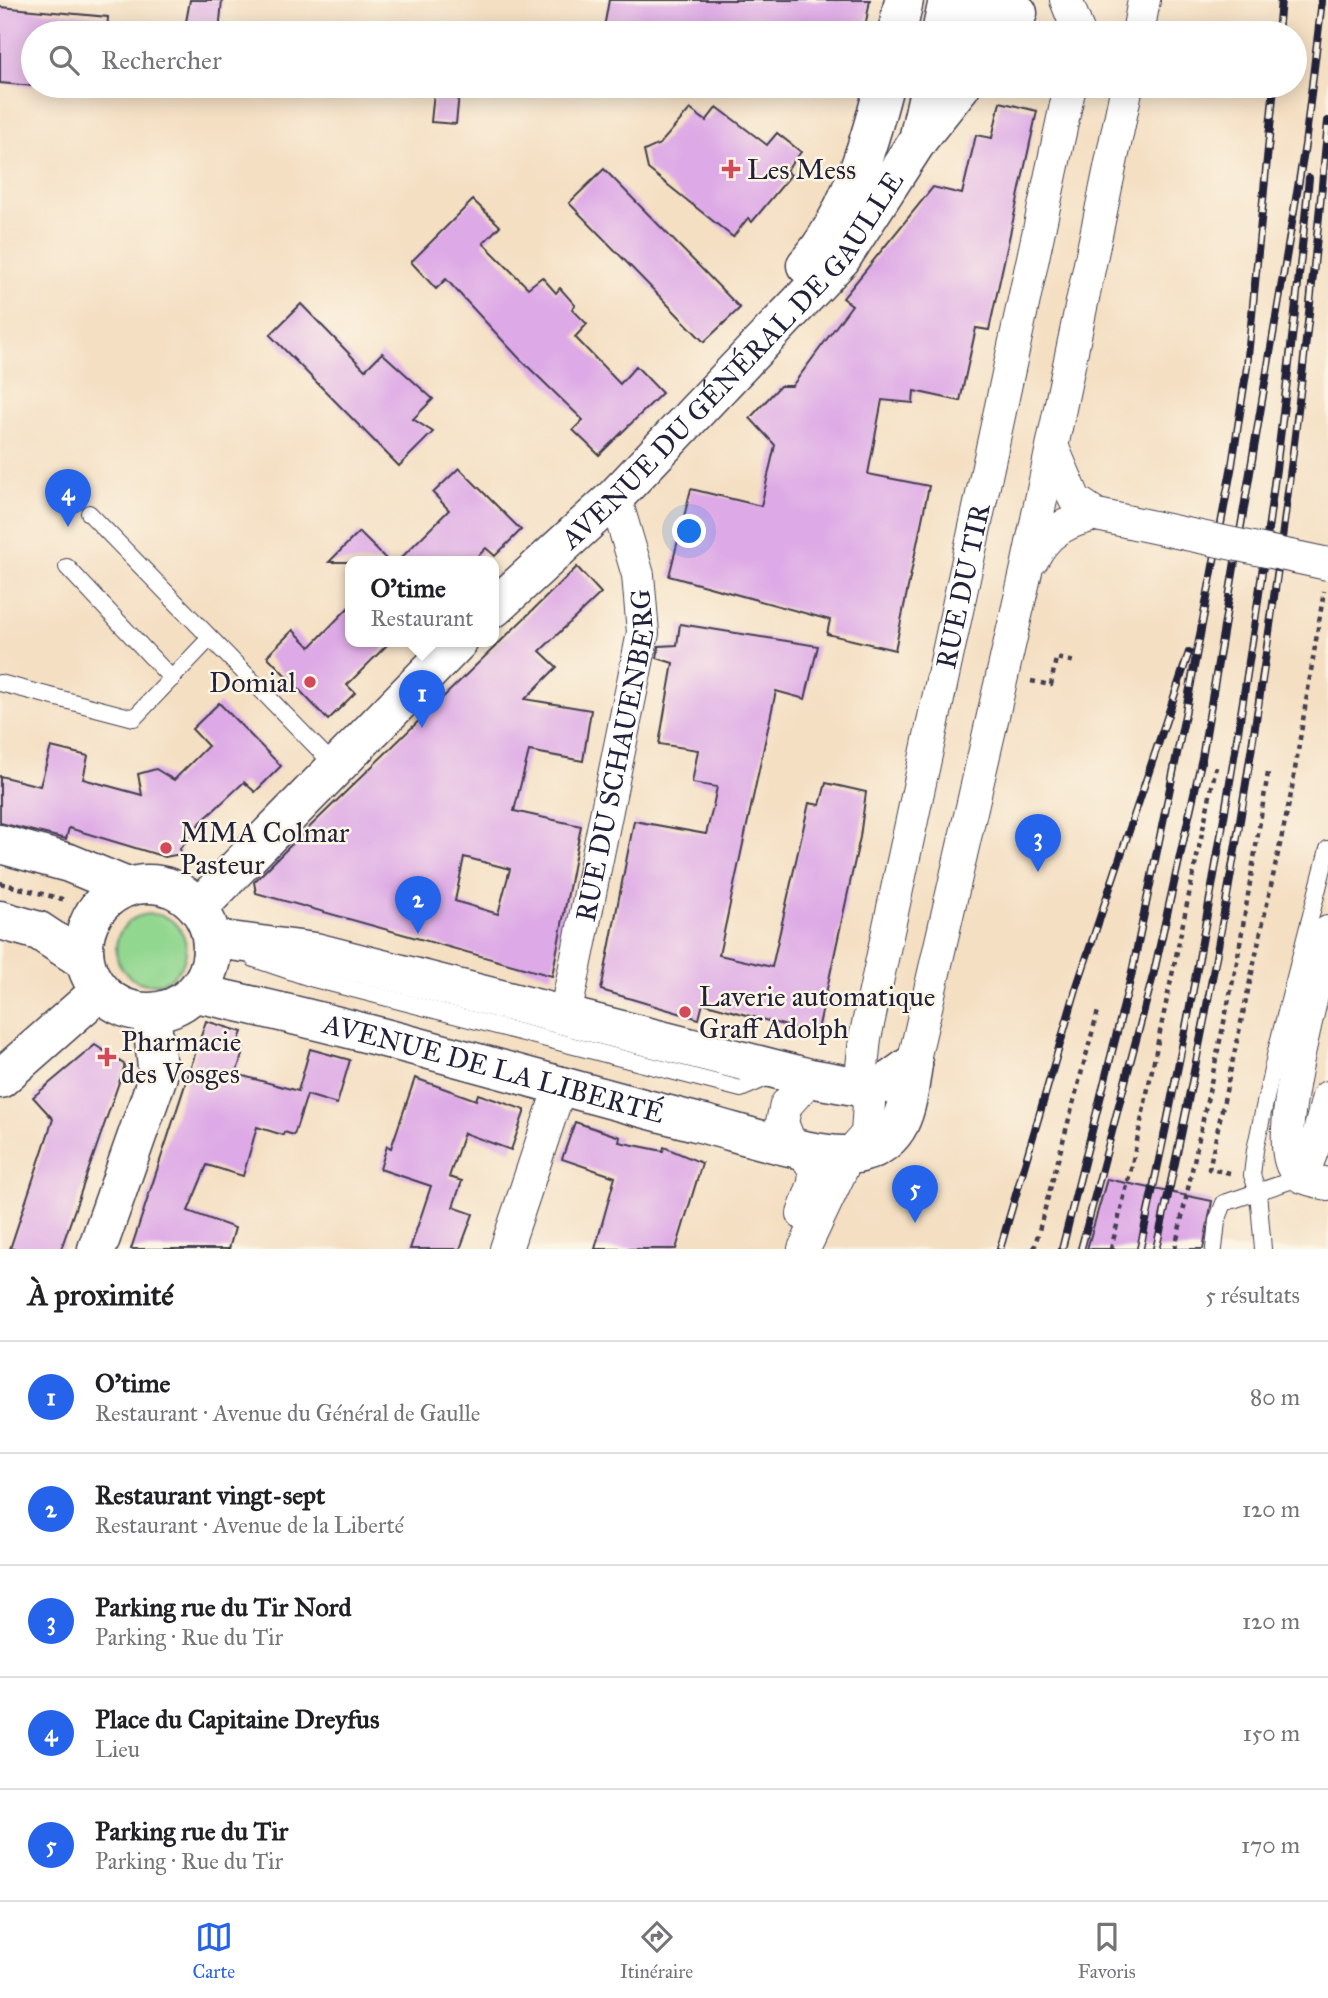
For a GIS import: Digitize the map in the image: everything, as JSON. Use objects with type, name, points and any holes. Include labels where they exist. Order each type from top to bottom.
[{"type":"main road","points":[[900,21],[904,0]]},
{"type":"main road","points":[[946,12],[971,18],[1017,16]]},
{"type":"main road","name":"AVENUE DU GÉNÉRAL DE GAULLE","points":[[499,601],[819,251],[866,158],[881,98]]},
{"type":"main road","name":"AVENUE DU GÉNÉRAL DE GAULLE","points":[[499,601],[615,497],[841,259],[918,140],[927,98]]},
{"type":"main road","points":[[918,140],[951,98]]},
{"type":"main road","points":[[0,920],[39,931],[91,976],[114,1004],[132,1011],[151,1013],[186,1001],[195,993],[209,971],[209,930],[334,765],[453,647]]},
{"type":"main road","points":[[0,844],[69,863],[125,886],[166,883],[209,930],[315,952],[795,1075],[860,1087],[885,1084],[913,1065]]},
{"type":"main road","points":[[0,1079],[91,976],[91,915],[125,886]]},
{"type":"main road","name":"AVENUE DE LA LIBERTÉ","points":[[195,993],[296,1015],[791,1146],[848,1156]]},
{"type":"main road","points":[[97,1249],[158,1076],[151,1013]]},
{"type":"main road","name":"RUE DU TIR","points":[[848,1156],[879,1145],[896,1130],[905,1116],[913,1065]]},
{"type":"street","points":[[1066,0],[1074,21]]},
{"type":"street","points":[[1140,21],[1144,0]]},
{"type":"street","name":"RUE DU TIR","points":[[860,1087],[865,1038],[1067,98]]},
{"type":"street","name":"RUE DU TIR","points":[[913,1065],[1027,572],[1125,98]]},
{"type":"street","points":[[1053,448],[1075,500],[1097,515],[1326,576]]},
{"type":"street","name":"RUE DU SCHAUENBERG","points":[[565,1016],[643,633],[638,575],[615,497]]},
{"type":"street","name":"RUE DU TIR","points":[[1027,572],[1040,544],[1058,528],[1075,519],[1097,515]]},
{"type":"street","points":[[1328,932],[1289,1106],[1286,1138],[1293,1168],[1315,1181],[1319,1133],[1328,1097]]},
{"type":"street","points":[[786,1249],[814,1183],[815,1170],[806,1156],[791,1146],[782,1122],[795,1075]]},
{"type":"street","points":[[506,1249],[560,1087]]},
{"type":"street","points":[[804,1249],[848,1156],[867,1134],[869,1103],[860,1087]]},
{"type":"lane","points":[[89,513],[334,765]]},
{"type":"lane","points":[[66,567],[172,679]]},
{"type":"lane","points":[[0,683],[134,718],[209,638]]},
{"type":"lane","points":[[1263,1249],[1258,1192],[1252,1175],[1276,1051],[1328,849]]},
{"type":"lane","points":[[209,930],[310,978],[741,1090],[795,1075]]},
{"type":"lane","points":[[1213,1249],[1217,1221],[1224,1203],[1258,1192],[1315,1181]]},
{"type":"path","points":[[1252,1175],[1209,1169],[1291,794],[1326,576]]},
{"type":"path","points":[[1027,680],[1051,685],[1056,658],[1076,662]]},
{"type":"path","points":[[1111,1249],[1134,1155],[1216,767]]},
{"type":"path","points":[[1175,1249],[1237,962],[1268,773]]},
{"type":"path","points":[[0,883],[72,901]]},
{"type":"path","points":[[1034,1249],[1098,1011]]},
{"type":"green space","points":[[158,914],[171,920],[180,929],[184,935],[184,963],[176,974],[165,982],[144,984],[126,974],[118,963],[116,942],[126,924],[137,916]]},
{"type":"building","points":[[190,0],[222,0],[220,21],[186,21]]},
{"type":"building","points":[[609,0],[870,0],[866,21],[605,21]]},
{"type":"building","points":[[0,7],[108,17],[108,21],[21,21],[21,85],[0,83]]},
{"type":"building","points":[[433,98],[459,98],[456,124],[431,122]]},
{"type":"building","points":[[1000,102],[1037,111],[989,330],[976,328],[960,401],[914,391],[913,403],[882,400],[868,474],[929,486],[895,650],[827,634],[830,620],[669,576],[691,489],[761,506],[775,445],[750,418],[780,386],[792,386],[852,305],[843,298],[933,187],[962,194],[976,135],[992,138]]},
{"type":"building","points":[[717,107],[767,145],[777,133],[801,152],[786,171],[791,175],[752,222],[748,218],[733,237],[648,169],[644,151],[660,144],[690,109],[706,121]]},
{"type":"building","points":[[604,169],[740,308],[704,342],[569,203]]},
{"type":"building","points":[[473,200],[500,226],[483,243],[528,288],[542,277],[556,293],[560,288],[575,305],[572,309],[587,324],[575,337],[620,384],[636,366],[662,393],[599,455],[573,430],[583,420],[519,358],[446,279],[436,289],[411,262]]},
{"type":"building","points":[[301,304],[365,370],[382,353],[433,399],[413,419],[433,432],[399,466],[270,335]]},
{"type":"building","points":[[459,468],[521,530],[495,556],[486,548],[478,556],[403,556],[449,510],[433,493]]},
{"type":"building","points":[[359,532],[383,556],[345,556],[345,562],[329,562]]},
{"type":"building","points":[[577,567],[601,593],[540,651],[557,667],[525,699],[591,710],[583,761],[529,751],[514,811],[581,826],[552,976],[256,893],[254,882],[495,647],[499,647],[499,643]],"holes":[[[464,857],[510,869],[498,914],[455,901]]]},
{"type":"building","points":[[345,611],[345,647],[385,647],[347,685],[355,693],[328,720],[267,656],[293,630],[310,647]]},
{"type":"building","points":[[680,624],[818,646],[805,699],[776,691],[719,955],[772,967],[809,803],[820,805],[826,783],[866,792],[860,837],[818,1030],[813,1029],[812,1033],[703,1003],[699,1019],[601,990],[634,821],[706,834],[712,811],[717,787],[692,783],[698,750],[659,744],[673,663],[657,658],[659,646],[677,645]]},
{"type":"building","points":[[219,703],[281,766],[255,792],[244,782],[198,825],[201,828],[180,848],[181,854],[165,857],[69,828],[66,839],[0,823],[0,776],[40,786],[51,747],[88,756],[83,779],[142,795],[138,774],[156,769],[174,780],[208,746],[192,729]]},
{"type":"building","points":[[206,1021],[242,1032],[236,1047],[244,1049],[236,1074],[298,1091],[310,1049],[350,1060],[337,1104],[307,1095],[294,1135],[284,1132],[283,1135],[257,1127],[243,1176],[207,1165],[188,1211],[235,1228],[229,1249],[131,1249]]},
{"type":"building","points":[[95,1045],[125,1065],[61,1249],[10,1249],[53,1119],[33,1097]]},
{"type":"building","points":[[415,1078],[476,1100],[478,1094],[525,1110],[511,1150],[464,1133],[449,1177],[462,1181],[453,1207],[473,1214],[460,1249],[410,1249],[431,1186],[380,1169],[387,1146],[391,1148]]},
{"type":"building","points":[[575,1122],[620,1137],[619,1142],[663,1151],[664,1147],[702,1163],[676,1249],[595,1249],[615,1177],[562,1159]]},
{"type":"building","points":[[1107,1179],[1212,1201],[1203,1249],[1087,1249]]},
{"type":"railway","points":[[1279,21],[1281,0]]},
{"type":"railway","points":[[1081,1249],[1154,972],[1202,758],[1305,145],[1322,0]]},
{"type":"railway","points":[[1062,1249],[1131,977],[1185,715],[1232,465],[1247,367],[1273,98]]},
{"type":"railway","points":[[1156,1249],[1214,969],[1261,688],[1299,405],[1328,121]]},
{"type":"railway","points":[[1140,1249],[1194,983],[1241,716],[1279,448],[1309,178]]},
{"type":"railway","points":[[1000,1249],[1077,986],[1189,652]]},
{"type":"place","name":"Les Mess","points":[[731,169]]},
{"type":"place","name":"Place du Capitaine Dreyfus","points":[[68,527]]},
{"type":"place","name":"Domial","points":[[310,682]]},
{"type":"place","name":"O'time","points":[[422,728]]},
{"type":"place","name":"MMA Colmar Pasteur","points":[[166,848]]},
{"type":"place","name":"Parking rue du Tir Nord","points":[[1038,872]]},
{"type":"place","name":"Restaurant vingt-sept","points":[[418,934]]},
{"type":"place","name":"Laverie automatique Graff Adolph","points":[[685,1012]]},
{"type":"place","name":"Pharmacie des Vosges","points":[[107,1057]]},
{"type":"place","name":"Parking rue du Tir","points":[[915,1223]]}]
